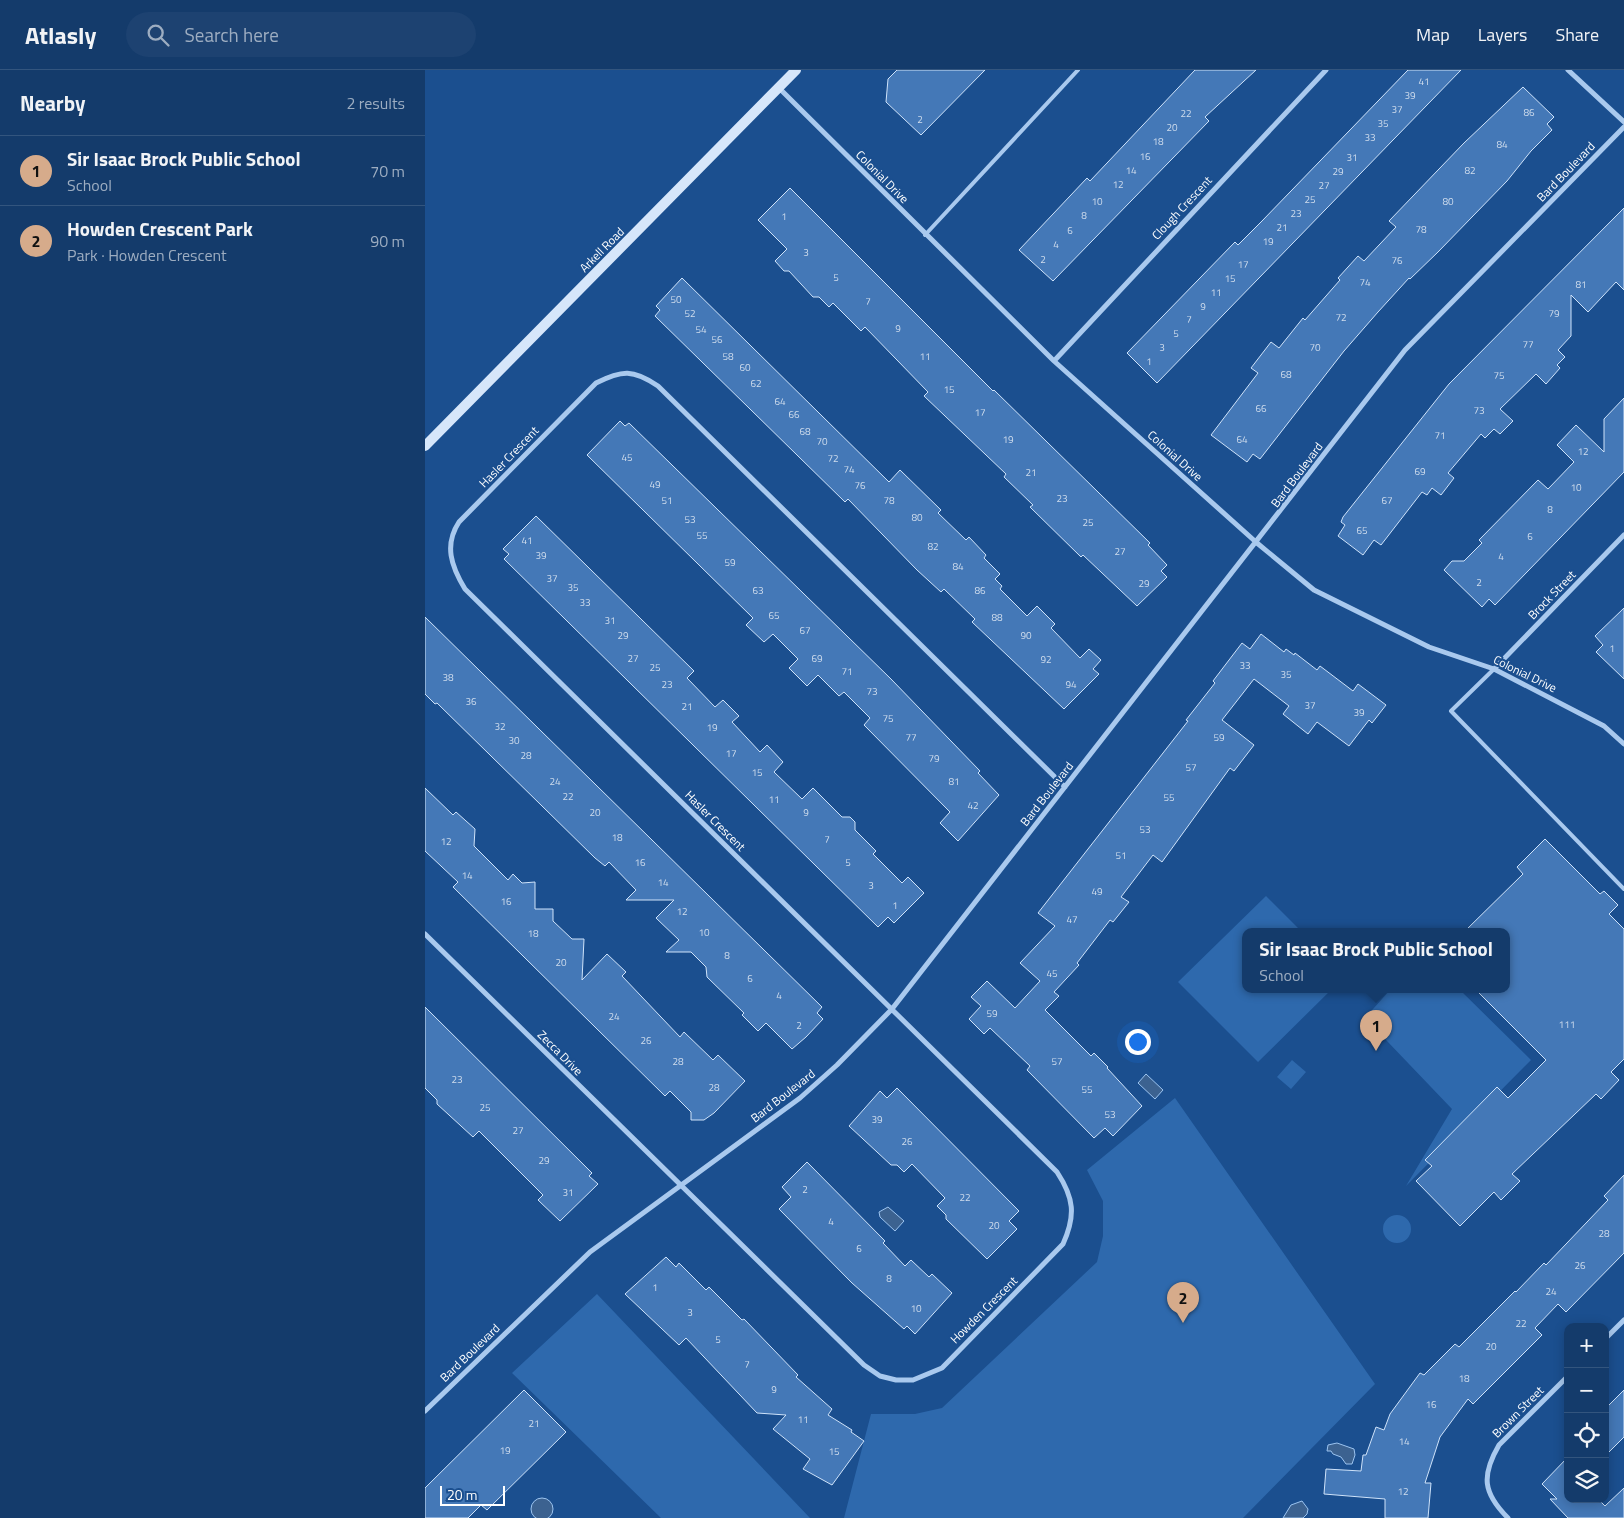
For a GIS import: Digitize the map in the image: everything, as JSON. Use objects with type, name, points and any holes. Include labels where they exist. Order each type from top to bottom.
[{"type":"main road","name":"Arkell Road","points":[[425,446],[796,70]]},
{"type":"street","name":"Clough Crescent","points":[[1054,361],[1326,70]]},
{"type":"street","points":[[1568,70],[1624,122]]},
{"type":"street","name":"Colonial Drive","points":[[779,88],[1054,361],[1257,543],[1314,590],[1429,647],[1494,668],[1603,726],[1624,744]]},
{"type":"street","name":"Bard Boulevard","points":[[425,1411],[590,1252],[800,1098],[837,1065],[892,1009],[1257,543],[1405,350],[1624,127]]},
{"type":"street","name":"Hasler Crescent","points":[[892,1009],[465,589],[456,574],[451,559],[452,533],[459,522],[596,383],[623,372],[634,373],[646,378],[658,386],[1065,787]]},
{"type":"street","name":"Brock Street","points":[[1494,668],[1624,535]]},
{"type":"street","name":"Zecca Drive","points":[[425,934],[681,1186]]},
{"type":"street","name":"Howden Crescent","points":[[681,1186],[864,1365],[880,1376],[895,1380],[913,1380],[942,1368],[1063,1244],[1072,1220],[1071,1202],[1067,1187],[1057,1172],[892,1009]]},
{"type":"street","points":[[1609,1335],[1624,1320]]},
{"type":"street","name":"Brown Street","points":[[1508,1518],[1491,1499],[1487,1485],[1486,1471],[1491,1458],[1499,1445],[1564,1380]]},
{"type":"lane","points":[[925,235],[1078,70]]},
{"type":"lane","points":[[1494,668],[1451,711],[1624,889]]},
{"type":"shaded area","points":[[1266,896],[1298,928],[1242,928],[1242,993],[1328,993],[1258,1062],[1178,982]]},
{"type":"shaded area","points":[[1387,993],[1463,993],[1531,1060],[1406,1186],[1452,1109],[1365,1018]]},
{"type":"shaded area","points":[[1292,1060],[1306,1072],[1291,1089],[1277,1077]]},
{"type":"shaded area","points":[[1146,1074],[1163,1090],[1155,1099],[1138,1083]]},
{"type":"shaded area","points":[[1175,1098],[1375,1384],[1243,1518],[844,1518],[871,1414],[915,1414],[942,1408],[1097,1262],[1103,1236],[1103,1201],[1087,1170]]},
{"type":"shaded area","points":[[888,1207],[904,1221],[895,1231],[880,1217],[879,1212]]},
{"type":"shaded area","points":[[1397,1215],[1407,1219],[1411,1229],[1407,1239],[1397,1243],[1387,1239],[1383,1229],[1387,1219]]},
{"type":"shaded area","points":[[597,1294],[810,1518],[661,1518],[512,1373]]},
{"type":"shaded area","points":[[1337,1443],[1354,1449],[1355,1455],[1352,1464],[1346,1464],[1341,1457],[1333,1454],[1331,1451],[1327,1451],[1328,1445]]},
{"type":"shaded area","points":[[542,1498],[550,1501],[553,1509],[550,1517],[538,1519],[534,1517],[531,1509],[534,1501]]},
{"type":"shaded area","points":[[1302,1501],[1308,1509],[1307,1514],[1303,1518],[1283,1518],[1291,1505]]},
{"type":"building","points":[[897,70],[985,70],[921,135],[886,102],[888,79]]},
{"type":"building","points":[[1195,70],[1256,70],[1205,117],[1209,121],[1053,281],[1019,250],[1087,178],[1090,181]]},
{"type":"building","points":[[1408,70],[1461,70],[1157,383],[1127,353],[1235,242],[1238,245],[1262,221]]},
{"type":"building","points":[[1523,87],[1554,117],[1547,124],[1552,130],[1531,151],[1507,181],[1438,252],[1409,278],[1378,312],[1344,351],[1260,459],[1253,454],[1247,462],[1211,435],[1258,373],[1251,368],[1271,342],[1279,348],[1303,318],[1305,320],[1340,280],[1338,278],[1358,256],[1364,261],[1396,227],[1389,221],[1464,143]]},
{"type":"building","points":[[790,188],[993,391],[1150,543],[1148,545],[1167,565],[1161,571],[1167,577],[1137,606],[1083,555],[1081,557],[1030,507],[1033,505],[1004,477],[1006,474],[924,396],[928,392],[865,327],[861,331],[833,303],[829,307],[819,297],[813,297],[789,271],[784,271],[775,261],[787,249],[758,220]]},
{"type":"building","points":[[1624,208],[1624,290],[1616,282],[1588,312],[1571,295],[1571,336],[1558,350],[1565,357],[1557,365],[1560,368],[1546,384],[1536,374],[1500,409],[1513,421],[1500,434],[1494,429],[1485,438],[1481,434],[1448,473],[1454,478],[1441,495],[1432,488],[1427,495],[1422,492],[1381,545],[1374,540],[1363,555],[1338,536],[1345,525],[1341,522],[1343,517],[1449,384]]},
{"type":"building","points":[[682,278],[889,482],[900,470],[941,510],[938,513],[966,540],[969,537],[986,555],[984,558],[1000,574],[995,579],[1002,586],[1000,589],[1027,616],[1037,606],[1055,624],[1051,628],[1080,658],[1089,649],[1101,660],[1093,669],[1099,674],[1064,709],[972,622],[975,619],[944,589],[941,592],[917,570],[848,499],[845,502],[655,316],[660,310],[656,306]]},
{"type":"building","points":[[1624,398],[1624,472],[1495,605],[1489,599],[1482,607],[1444,570],[1452,561],[1464,561],[1482,543],[1479,540],[1538,480],[1548,489],[1574,462],[1557,445],[1576,425],[1604,452],[1604,419]]},
{"type":"building","points":[[620,421],[625,426],[629,423],[891,679],[980,771],[978,773],[999,795],[958,841],[940,823],[950,812],[864,725],[870,718],[844,692],[839,696],[818,675],[807,686],[789,668],[798,659],[773,634],[764,642],[746,625],[753,618],[587,455]]},
{"type":"building","points":[[536,516],[694,671],[687,678],[715,707],[723,700],[739,716],[732,722],[760,752],[767,745],[783,762],[774,772],[802,799],[813,788],[842,817],[850,817],[855,822],[855,830],[876,851],[873,854],[902,883],[908,877],[924,893],[894,923],[888,917],[878,927],[504,559],[509,554],[503,549]]},
{"type":"building","points":[[1624,608],[1624,679],[1596,652],[1603,645],[1595,636]]},
{"type":"building","points":[[425,617],[822,1007],[817,1013],[823,1019],[806,1037],[792,1049],[766,1023],[758,1031],[742,1015],[744,1013],[707,977],[706,967],[691,952],[666,952],[679,940],[656,918],[674,900],[626,900],[636,890],[609,862],[605,866],[595,858],[437,703],[435,704],[425,694]]},
{"type":"building","points":[[1261,634],[1284,652],[1286,649],[1294,655],[1295,653],[1317,670],[1320,666],[1353,691],[1358,684],[1386,705],[1372,723],[1369,720],[1349,746],[1317,722],[1308,734],[1283,714],[1289,706],[1254,679],[1222,720],[1254,745],[1234,771],[1230,768],[1162,862],[1153,855],[1121,897],[1129,902],[1113,922],[1110,920],[1077,963],[1079,965],[1054,992],[1059,996],[1045,1010],[1091,1056],[1094,1053],[1142,1106],[1113,1136],[1105,1128],[1094,1138],[1027,1070],[1030,1066],[990,1028],[984,1034],[969,1019],[981,1006],[971,997],[987,981],[1015,1008],[1040,981],[1020,963],[1055,926],[1038,913],[1188,721],[1186,720],[1215,683],[1213,681],[1242,643],[1250,649]]},
{"type":"building","points":[[425,788],[453,815],[456,812],[475,829],[474,846],[508,880],[513,874],[522,883],[535,882],[535,909],[553,909],[553,921],[572,939],[584,939],[582,980],[607,954],[626,972],[622,976],[680,1037],[684,1032],[713,1060],[718,1055],[745,1081],[714,1113],[704,1120],[691,1120],[691,1112],[670,1091],[665,1096],[453,887],[458,882],[425,851]]},
{"type":"building","points":[[1545,839],[1600,894],[1604,891],[1618,905],[1609,914],[1624,929],[1624,1059],[1611,1072],[1619,1080],[1601,1099],[1596,1094],[1512,1174],[1520,1181],[1501,1200],[1494,1192],[1460,1226],[1416,1181],[1432,1166],[1425,1160],[1497,1087],[1508,1098],[1546,1060],[1479,993],[1510,993],[1510,928],[1468,928],[1523,874],[1517,867]]},
{"type":"building","points":[[425,1007],[592,1173],[589,1176],[598,1184],[560,1221],[538,1200],[543,1195],[479,1131],[473,1137],[437,1104],[437,1100],[425,1088]]},
{"type":"building","points":[[897,1088],[1019,1211],[1009,1221],[1017,1229],[987,1259],[946,1219],[946,1215],[937,1206],[945,1198],[912,1164],[904,1172],[897,1165],[891,1165],[849,1126],[880,1091],[887,1098]]},
{"type":"building","points":[[807,1162],[885,1241],[883,1243],[905,1266],[911,1260],[929,1277],[932,1274],[952,1293],[915,1334],[907,1326],[904,1329],[852,1283],[779,1209],[791,1197],[782,1187]]},
{"type":"building","points":[[1624,1175],[1624,1253],[1566,1312],[1558,1304],[1535,1328],[1542,1335],[1473,1404],[1468,1399],[1440,1437],[1425,1483],[1431,1483],[1428,1518],[1385,1518],[1385,1499],[1324,1494],[1326,1469],[1361,1471],[1363,1455],[1366,1455],[1376,1427],[1384,1430],[1390,1414],[1420,1373],[1424,1375],[1455,1344],[1459,1347],[1544,1263],[1546,1265],[1608,1200],[1604,1196]]},
{"type":"building","points":[[666,1257],[676,1267],[679,1263],[706,1290],[709,1287],[742,1320],[744,1319],[798,1375],[796,1377],[832,1409],[828,1415],[852,1430],[851,1432],[864,1441],[832,1485],[803,1469],[810,1459],[773,1429],[786,1415],[757,1413],[686,1338],[679,1345],[625,1294]]},
{"type":"building","points":[[524,1390],[566,1432],[487,1510],[481,1505],[468,1518],[425,1518],[425,1488]]},
{"type":"building","points":[[1624,1390],[1624,1437],[1609,1452],[1609,1413],[1609,1405]]},
{"type":"building","points":[[1564,1461],[1564,1503],[1602,1503],[1605,1506],[1624,1488],[1624,1518],[1568,1518],[1550,1499],[1557,1499],[1542,1484]]},
{"type":"place","name":"Sir Isaac Brock Public School","points":[[1376,1051]]},
{"type":"place","name":"Howden Crescent Park","points":[[1183,1323]]}]
